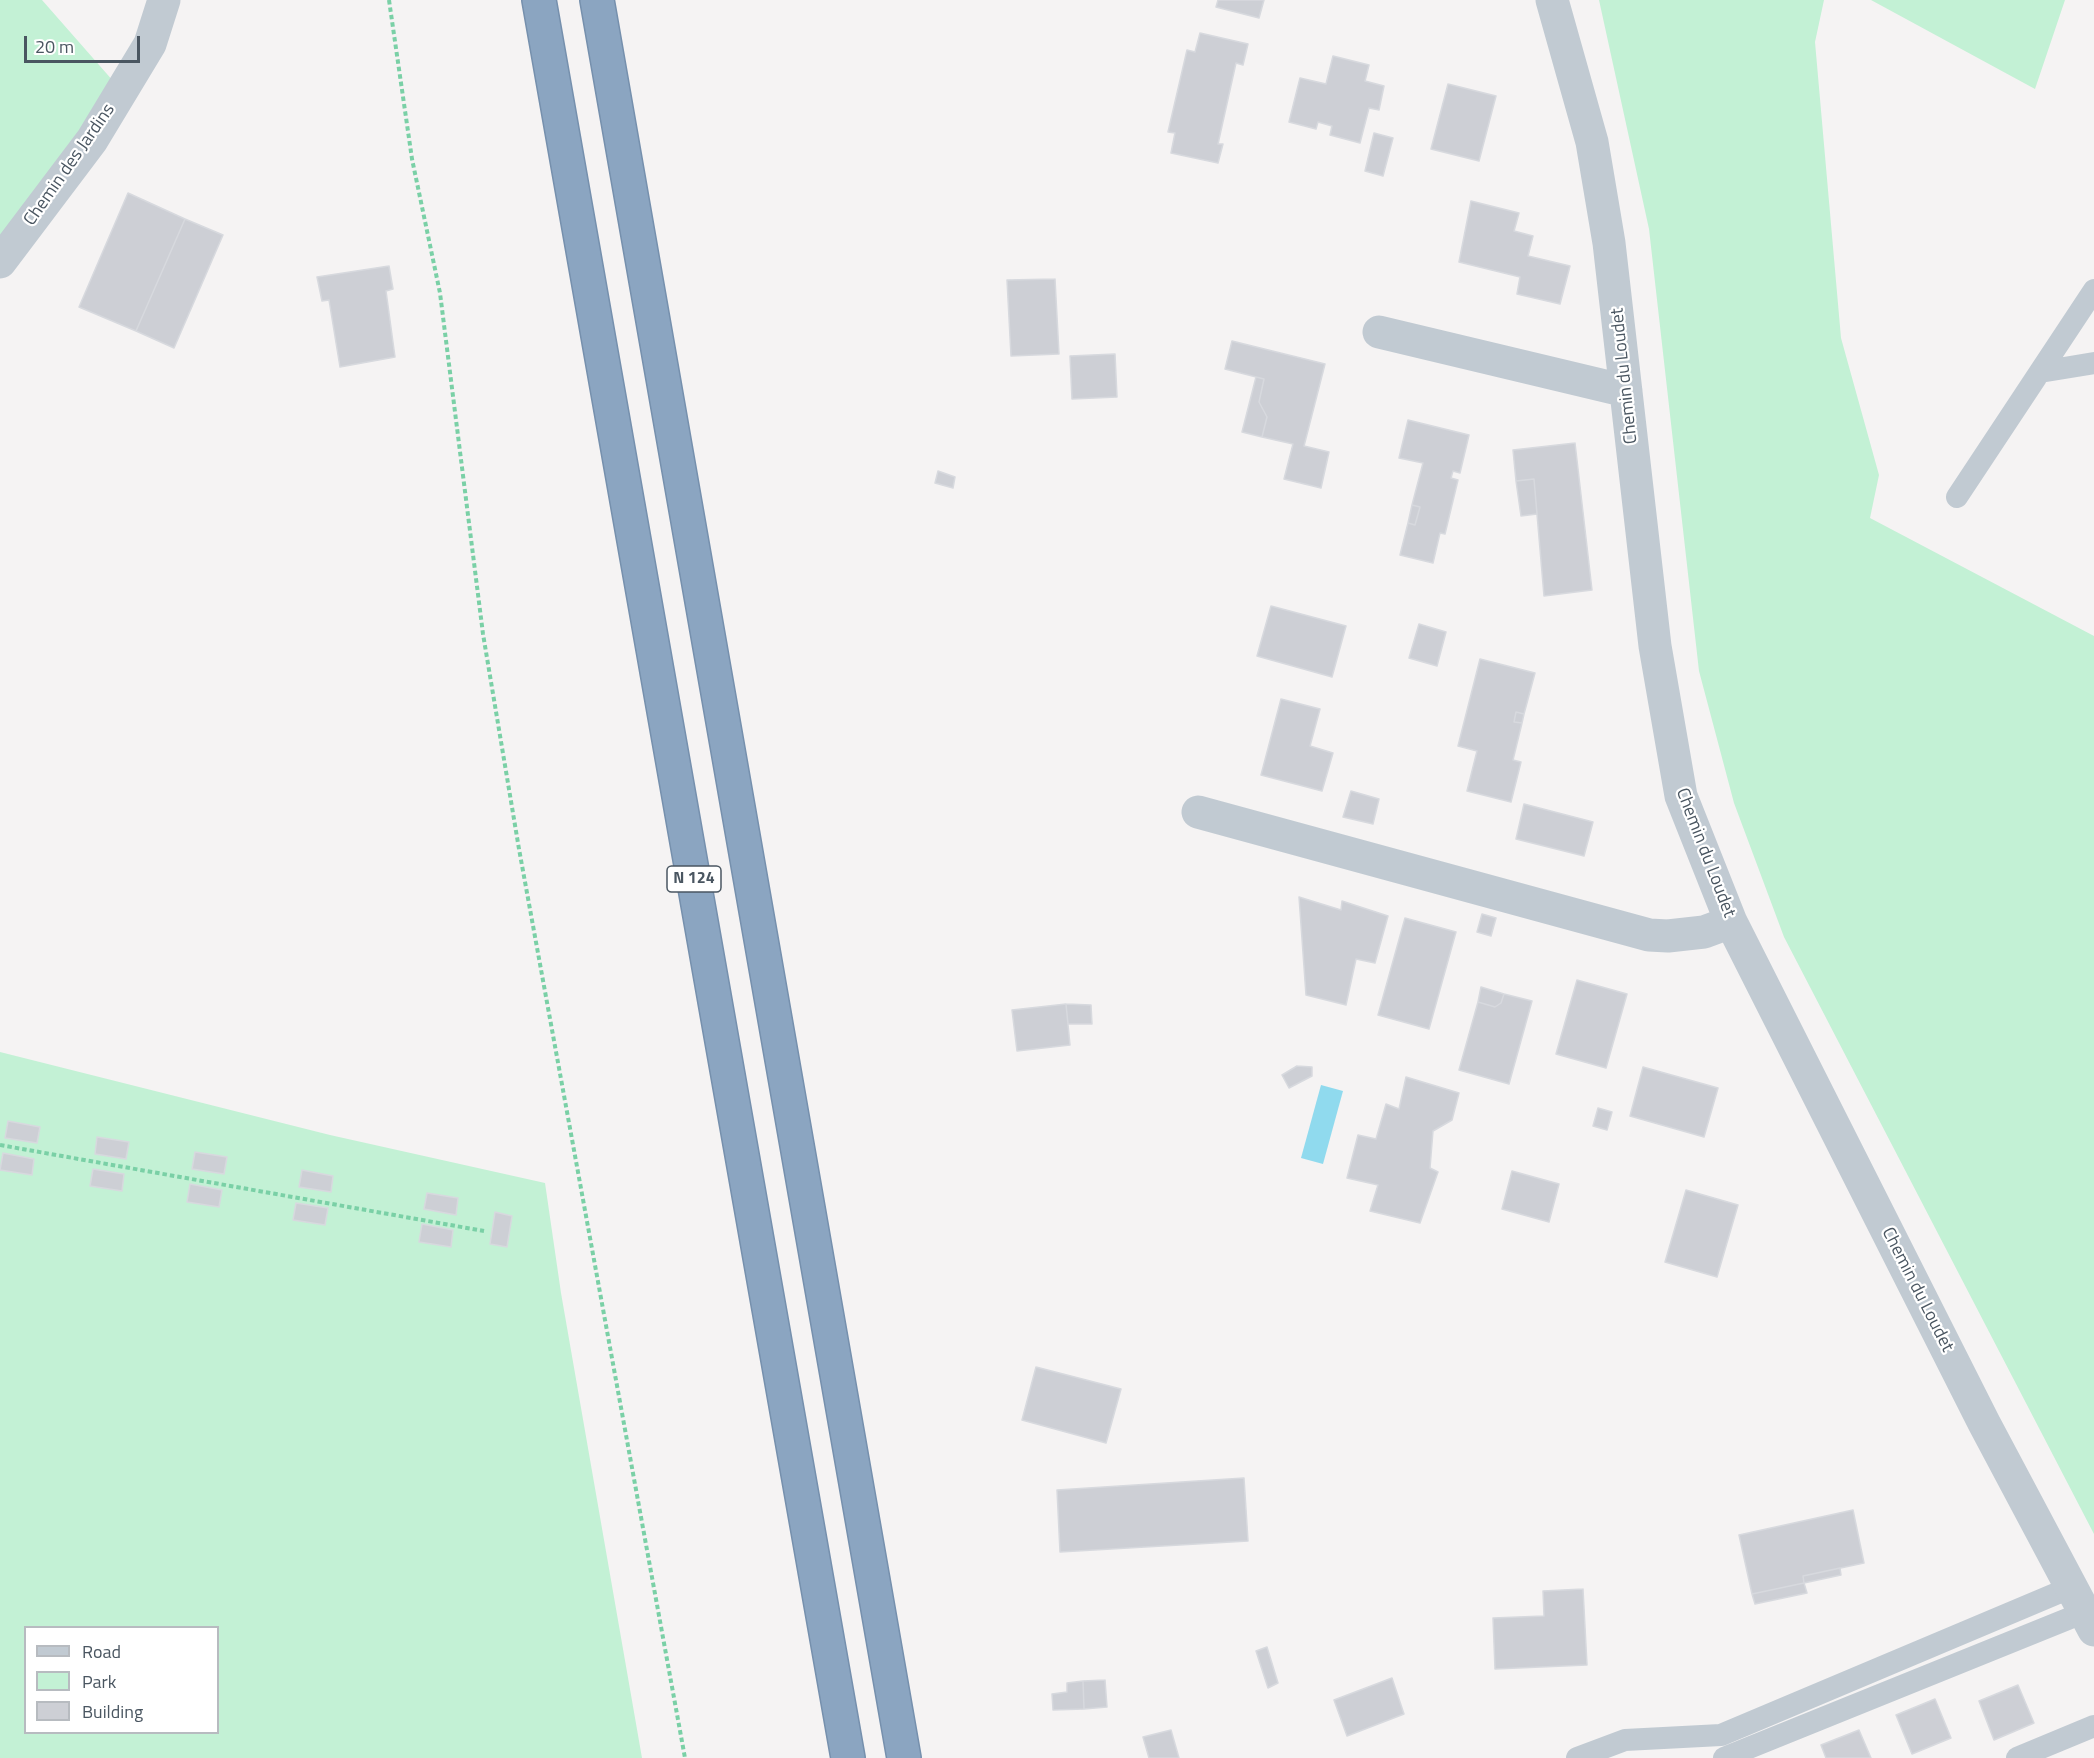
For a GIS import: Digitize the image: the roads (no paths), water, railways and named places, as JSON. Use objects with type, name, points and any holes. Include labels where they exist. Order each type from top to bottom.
[{"type":"highway","name":"N 124","points":[[539,0],[848,1758]]},
{"type":"highway","name":"N 124","points":[[597,0],[904,1758]]},
{"type":"street","name":"Chemin des Jardins","points":[[0,262],[92,140],[150,44],[164,0]]},
{"type":"street","name":"Chemin du Loudet","points":[[1552,0],[1592,142],[1610,243],[1655,646],[1681,796],[1731,922],[1984,1423],[2084,1610]]},
{"type":"street","points":[[1379,332],[1626,391]]},
{"type":"street","points":[[1198,812],[1649,935],[1668,936],[1704,932],[1731,922]]},
{"type":"lane","points":[[1957,497],[2094,290]]},
{"type":"lane","points":[[2040,372],[2094,363]]},
{"type":"lane","points":[[1577,1758],[1625,1740],[1721,1735],[2084,1610]]},
{"type":"lane","points":[[1724,1758],[2084,1610]]},
{"type":"lane","points":[[2017,1758],[2094,1726]]},
{"type":"water","points":[[1321,1085],[1343,1091],[1323,1164],[1301,1158]]}]
